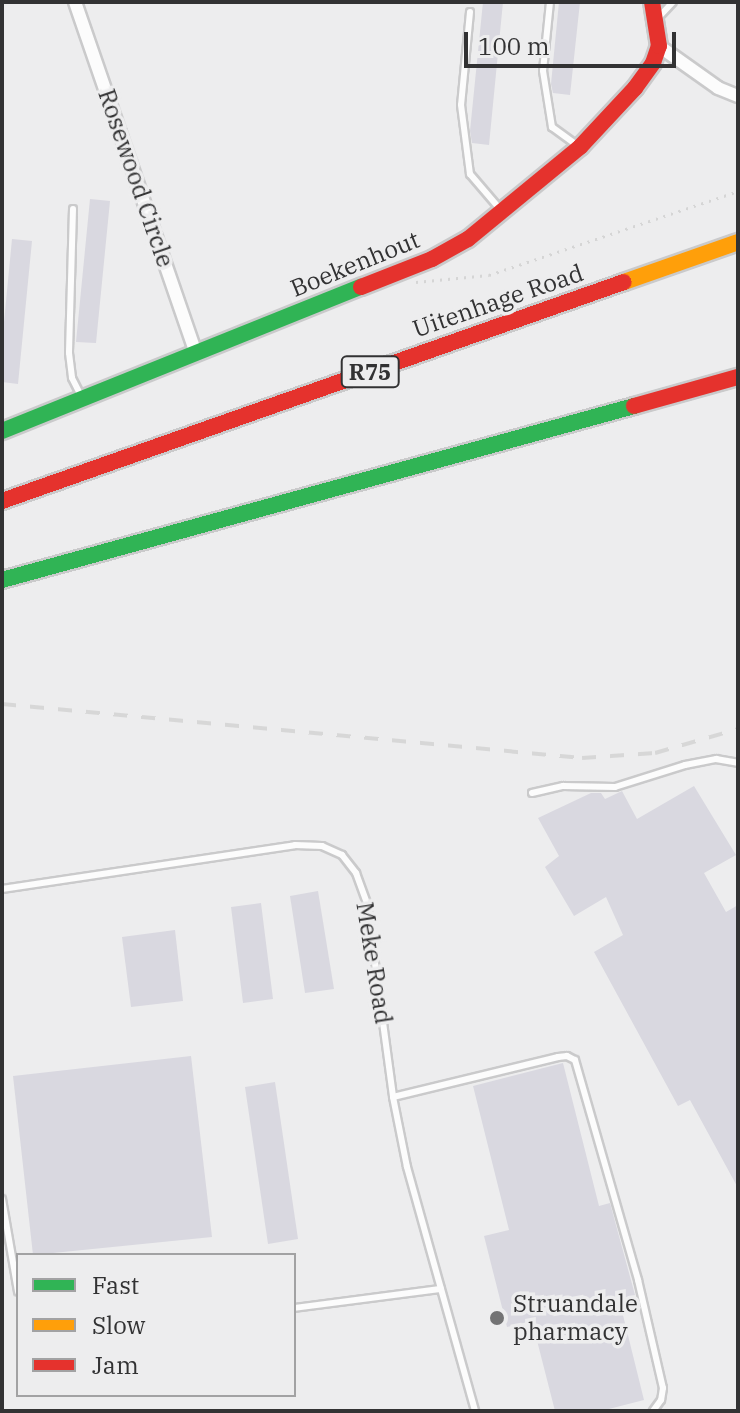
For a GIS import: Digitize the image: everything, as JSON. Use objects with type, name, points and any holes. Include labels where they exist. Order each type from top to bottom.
[{"type":"main road","points":[[652,2],[659,46]]},
{"type":"main road","name":"Boekenhout","points":[[3,427],[82,399],[432,259],[468,239],[580,147],[635,88],[653,63],[659,46]]},
{"type":"main road","name":"Uitenhage Road","points":[[2,501],[738,242]]},
{"type":"main road","points":[[2,580],[738,377]]},
{"type":"street","name":"Rosewood Circle","points":[[75,2],[196,354]]},
{"type":"street","points":[[659,46],[718,88],[738,96]]},
{"type":"lane","points":[[550,2],[543,71],[552,127],[580,147]]},
{"type":"lane","points":[[657,19],[673,2]]},
{"type":"lane","points":[[470,12],[461,105],[470,174],[502,212]]},
{"type":"lane","points":[[73,209],[69,353],[72,378],[82,399]]},
{"type":"lane","points":[[532,793],[563,786],[615,787],[685,765],[716,759],[738,763]]},
{"type":"lane","name":"Meke Road","points":[[2,889],[295,845],[322,846],[342,855],[356,873],[367,904],[393,1097],[407,1167],[475,1411]]},
{"type":"lane","points":[[393,1097],[558,1057],[567,1056],[575,1060],[638,1280],[663,1388],[661,1400],[653,1411]]},
{"type":"lane","points":[[2,1199],[16,1280]]},
{"type":"lane","points":[[296,1308],[441,1289]]},
{"type":"path","points":[[411,283],[489,275],[738,191]]},
{"type":"building","points":[[483,2],[503,2],[489,145],[472,143],[470,131]]},
{"type":"building","points":[[559,2],[580,2],[570,95],[553,93],[551,84]]},
{"type":"building","points":[[90,199],[110,201],[96,343],[76,342]]},
{"type":"building","points":[[12,239],[32,241],[18,384],[2,382],[2,343]]},
{"type":"building","points":[[694,786],[736,855],[704,873],[726,912],[738,905],[738,1188],[690,1100],[678,1106],[594,952],[623,935],[606,897],[574,916],[545,867],[559,856],[538,818],[591,793],[601,793],[605,799],[622,791],[637,819]]},
{"type":"building","points":[[318,891],[334,989],[305,993],[290,896]]},
{"type":"building","points":[[261,903],[273,999],[243,1003],[231,907]]},
{"type":"building","points":[[175,930],[183,1001],[131,1007],[122,937]]},
{"type":"building","points":[[191,1056],[212,1237],[33,1253],[13,1076]]},
{"type":"building","points":[[563,1063],[599,1206],[610,1203],[635,1295],[619,1299],[644,1400],[601,1411],[555,1411],[532,1321],[507,1327],[484,1236],[509,1230],[473,1086]]},
{"type":"building","points":[[275,1082],[298,1239],[268,1244],[245,1087]]},
{"type":"railway","points":[[2,704],[582,758],[655,753],[738,729]]},
{"type":"traffic: fast","points":[[2,431],[361,287]]},
{"type":"traffic: fast","points":[[2,580],[634,406]]},
{"type":"traffic: slow","points":[[624,282],[738,242]]},
{"type":"traffic: jam","points":[[361,287],[432,259],[468,239],[580,147],[635,88],[653,63],[659,46],[652,2]]},
{"type":"traffic: jam","points":[[2,501],[624,282]]},
{"type":"traffic: jam","points":[[634,406],[738,377]]},
{"type":"place","name":"Struandale pharmacy","points":[[497,1318]]}]
